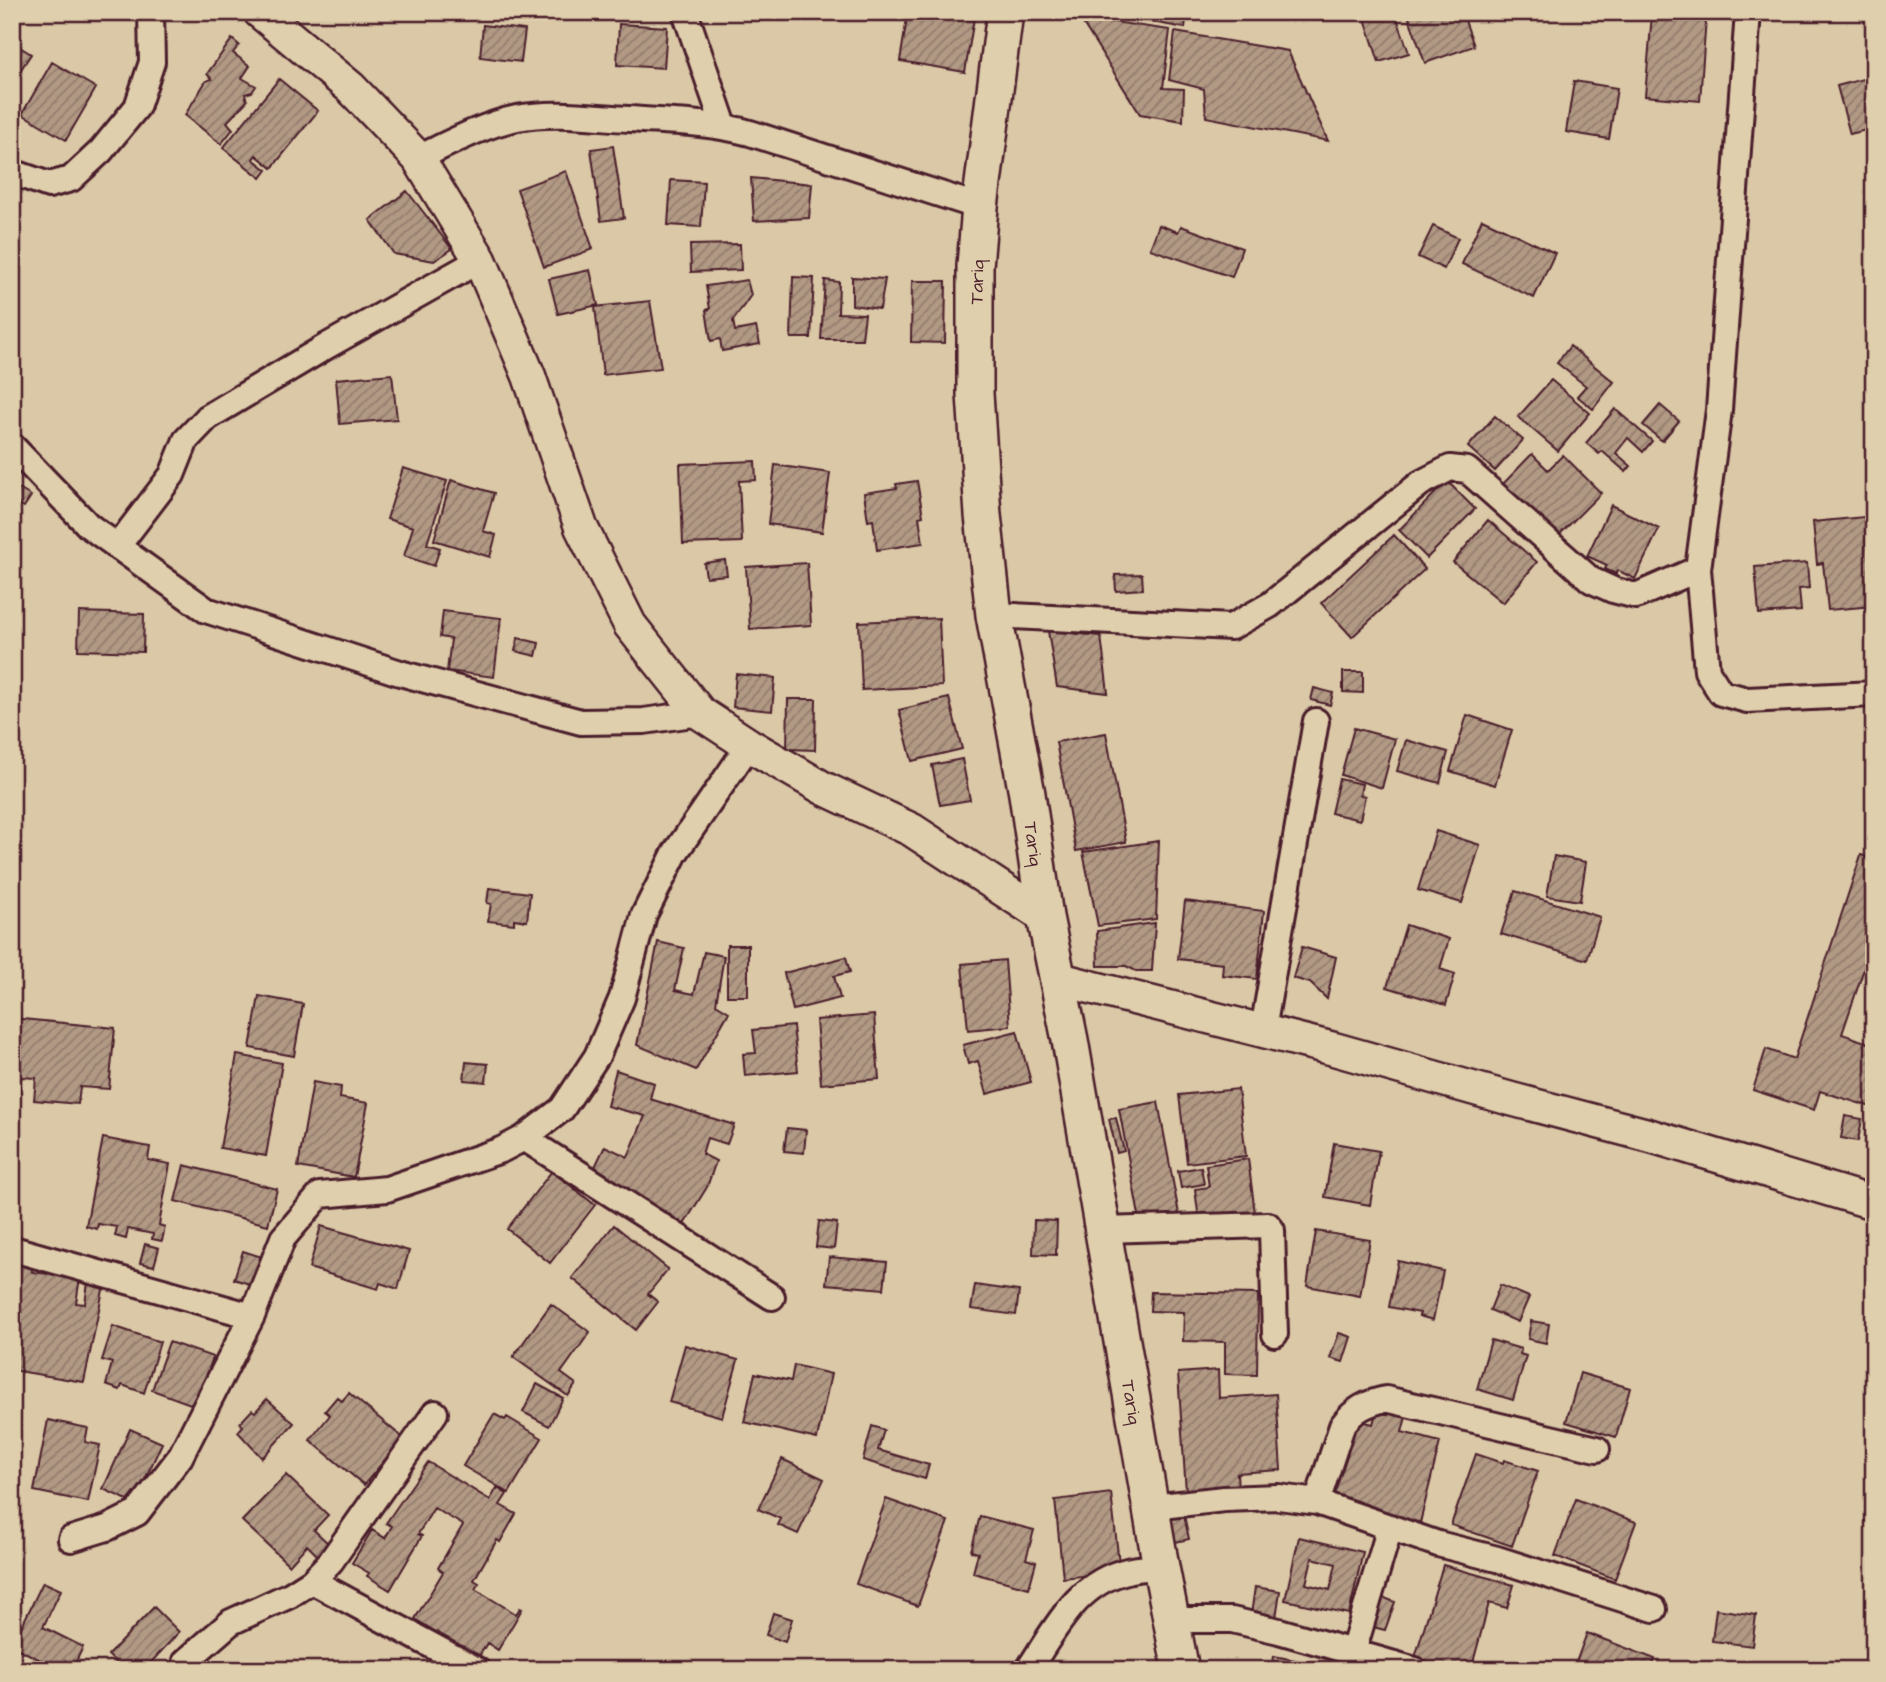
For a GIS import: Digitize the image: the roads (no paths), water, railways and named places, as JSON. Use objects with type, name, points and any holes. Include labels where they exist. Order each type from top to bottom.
[{"type":"main road","name":"Tariq","points":[[1005,12],[979,207],[974,291],[975,394],[983,515],[994,615],[1027,794],[1045,918],[1059,979],[1181,1670]]},
{"type":"street","points":[[12,172],[48,185],[71,179],[101,151],[137,107],[152,62],[151,12]]},
{"type":"street","points":[[260,12],[351,88],[418,158],[480,260],[529,376],[581,527],[630,625],[700,713],[824,788],[912,830],[1045,918]]},
{"type":"street","points":[[685,12],[723,126]]},
{"type":"street","points":[[1748,12],[1719,410],[1698,569],[1707,671],[1721,693],[1746,700],[1874,694]]},
{"type":"street","points":[[418,158],[467,135],[515,118],[549,114],[685,121],[723,126],[979,207]]},
{"type":"street","points":[[117,547],[172,475],[186,440],[208,416],[327,345],[480,260]]},
{"type":"street","points":[[12,446],[89,526],[206,610],[400,673],[581,722],[644,721],[700,713]]},
{"type":"street","points":[[994,615],[1231,627],[1270,605],[1421,483],[1450,468],[1466,470],[1591,580],[1613,590],[1636,596],[1698,569]]},
{"type":"street","points":[[1263,1030],[1316,722]]},
{"type":"street","points":[[71,1539],[107,1528],[138,1513],[180,1457],[253,1317],[283,1238],[320,1195],[387,1189],[500,1150],[524,1138],[562,1109],[597,1055],[622,998],[650,902],[675,853],[749,744]]},
{"type":"street","points":[[1059,979],[1263,1030],[1651,1136],[1874,1203]]},
{"type":"street","points":[[524,1138],[772,1297]]},
{"type":"street","points":[[1103,1230],[1268,1225],[1272,1230],[1275,1334]]},
{"type":"street","points":[[13,1249],[253,1317]]},
{"type":"street","points":[[1317,1502],[1342,1426],[1349,1416],[1360,1408],[1386,1399],[1597,1449]]},
{"type":"street","points":[[186,1661],[231,1622],[290,1595],[312,1581],[331,1561],[435,1412]]},
{"type":"street","points":[[1152,1507],[1224,1499],[1279,1497],[1317,1502],[1654,1609]]},
{"type":"street","points":[[1353,1652],[1391,1527]]},
{"type":"street","points":[[1028,1670],[1075,1600],[1103,1579],[1129,1570],[1161,1567]]},
{"type":"street","points":[[312,1581],[477,1670]]},
{"type":"street","points":[[1172,1620],[1232,1620],[1415,1670]]}]
